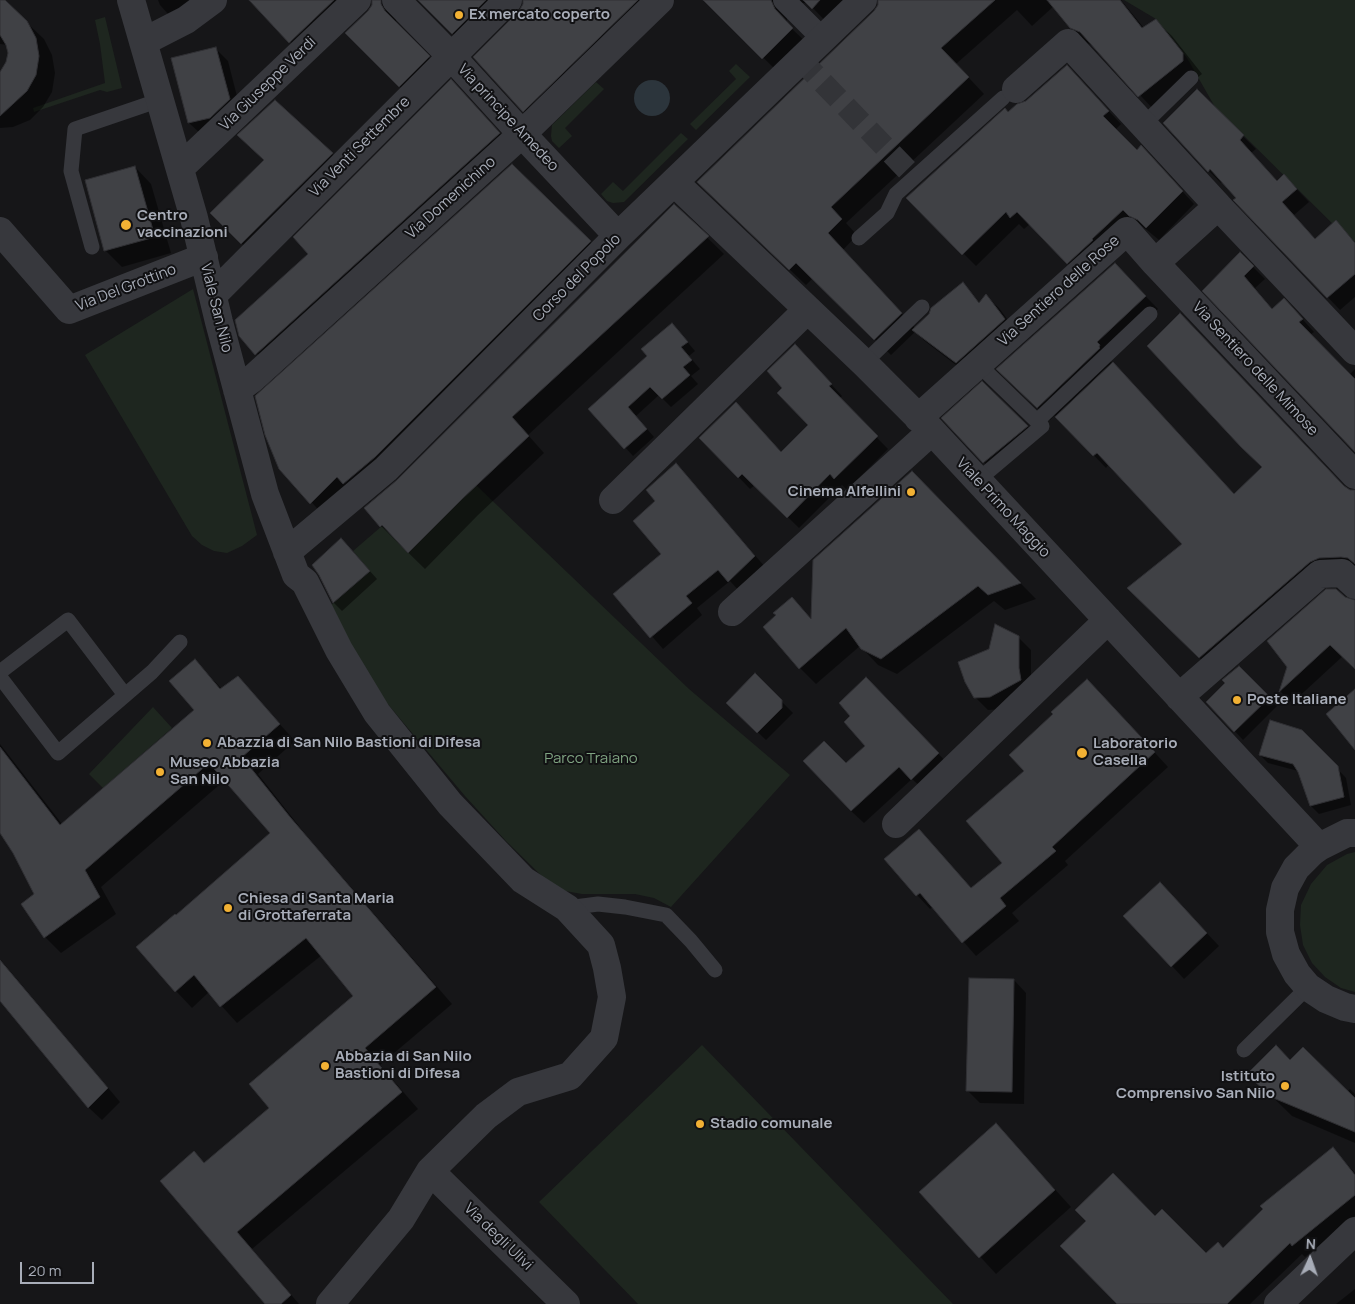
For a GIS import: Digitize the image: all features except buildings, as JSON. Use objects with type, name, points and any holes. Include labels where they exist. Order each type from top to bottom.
[{"type":"street","name":"Viale San Nilo","points":[[131,0],[180,168],[265,494],[296,575],[305,582],[338,650],[377,713],[450,804],[524,880],[567,908],[600,945],[607,968],[612,997],[604,1038],[570,1076],[518,1092],[486,1116],[430,1171],[401,1219],[330,1304]]},
{"type":"street","points":[[143,42],[186,20],[213,0]]},
{"type":"street","name":"Via Giuseppe Verdi","points":[[180,168],[357,0]]},
{"type":"street","name":"Via principe Amedeo","points":[[396,0],[451,56],[618,236]]},
{"type":"street","name":"Via Venti Settembre","points":[[213,295],[508,0]]},
{"type":"street","name":"Via Domenichino","points":[[237,390],[252,379],[522,134],[660,0]]},
{"type":"street","points":[[784,0],[822,38]]},
{"type":"street","name":"Corso del Popolo","points":[[287,552],[386,469],[618,236],[863,0]]},
{"type":"street","points":[[1010,94],[1068,43],[1355,351]]},
{"type":"street","name":"Viale Primo Maggio","points":[[674,182],[864,363],[925,424],[1319,846]]},
{"type":"street","points":[[1156,264],[1218,206]]},
{"type":"street","name":"Via Del Grottino","points":[[0,231],[70,310],[204,257]]},
{"type":"street","name":"Via Sentiero delle Rose","points":[[732,612],[925,424],[978,364],[1127,231],[1156,264]]},
{"type":"street","name":"Via Sentiero delle Mimose","points":[[1156,264],[1355,475]]},
{"type":"street","points":[[613,500],[807,310]]},
{"type":"street","points":[[1179,697],[1320,574],[1342,573],[1355,585]]},
{"type":"street","points":[[896,824],[1108,620]]},
{"type":"street","points":[[1355,833],[1347,833],[1319,846],[1296,868],[1285,888],[1280,910],[1280,932],[1286,954],[1297,974],[1308,987],[1326,999],[1345,1007],[1355,1008]]},
{"type":"street","name":"Via degli Ulivi","points":[[430,1171],[566,1304]]},
{"type":"street","points":[[1278,1304],[1355,1231]]},
{"type":"lane","points":[[1143,125],[1191,78]]},
{"type":"lane","points":[[859,238],[887,213],[896,194],[1010,94]]},
{"type":"lane","points":[[92,247],[71,171],[75,129],[160,100]]},
{"type":"lane","points":[[864,363],[922,306]]},
{"type":"lane","points":[[1037,421],[1150,314]]},
{"type":"lane","points":[[978,364],[1042,426],[978,480]]},
{"type":"lane","points":[[0,672],[68,620],[126,694]]},
{"type":"lane","points":[[0,677],[58,753],[152,672],[180,642]]},
{"type":"lane","points":[[567,908],[598,904],[666,915],[715,970]]},
{"type":"lane","points":[[1244,1050],[1308,987]]},
{"type":"green space","points":[[1124,0],[1355,0],[1355,246],[1215,107],[1187,58],[1156,19]]},
{"type":"green space","points":[[105,17],[122,88],[107,92],[100,90],[34,112],[33,108],[105,83],[95,20]]},
{"type":"green space","points":[[736,64],[750,77],[696,130],[690,124],[736,79],[729,71]]},
{"type":"green space","points":[[596,82],[604,89],[565,128],[572,136],[559,148],[552,141],[552,125]]},
{"type":"green space","points":[[681,133],[688,139],[624,202],[613,203],[607,201],[601,194],[613,182],[623,191]]},
{"type":"green space","points":[[193,289],[257,535],[242,546],[227,553],[214,551],[202,545],[192,536],[85,355]]},
{"type":"green space","name":"Parco Traiano","points":[[476,485],[689,689],[790,775],[671,907],[654,898],[635,894],[582,894],[560,890],[549,883],[506,841],[465,796],[386,702],[334,619],[337,615],[331,605],[370,571],[353,551],[382,526],[408,553]]},
{"type":"green space","points":[[153,707],[172,728],[103,788],[89,774]]},
{"type":"green space","points":[[1355,852],[1355,992],[1341,988],[1325,977],[1312,963],[1303,945],[1300,925],[1301,905],[1311,884],[1327,865],[1347,854]]},
{"type":"green space","name":"Stadio comunale","points":[[702,1045],[953,1304],[638,1304],[539,1202]]},
{"type":"shaded area","points":[[652,80],[659,81],[665,85],[669,91],[669,105],[665,111],[659,115],[652,116],[645,115],[639,111],[635,105],[634,98],[635,91],[639,85],[645,81]]},
{"type":"tunnel","points":[[800,59],[914,177]]},
{"type":"place","name":"Ex mercato coperto","points":[[459,15]]},
{"type":"place","name":"Centro vaccinazioni","points":[[126,225]]},
{"type":"place","name":"Cinema Alfellini","points":[[911,492]]},
{"type":"place","name":"Poste Italiane","points":[[1237,700]]},
{"type":"place","name":"Abazzia di San Nilo Bastioni di Difesa","points":[[207,743]]},
{"type":"place","name":"Laboratorio Casella","points":[[1082,753]]},
{"type":"place","name":"Museo Abbazia San Nilo","points":[[160,772]]},
{"type":"place","name":"Chiesa di Santa Maria di Grottaferrata","points":[[228,908]]},
{"type":"place","name":"Abbazia di San Nilo Bastioni di Difesa","points":[[325,1066]]},
{"type":"place","name":"Istituto Comprensivo San Nilo","points":[[1285,1086]]},
{"type":"place","name":"Stadio comunale","points":[[700,1124]]}]
